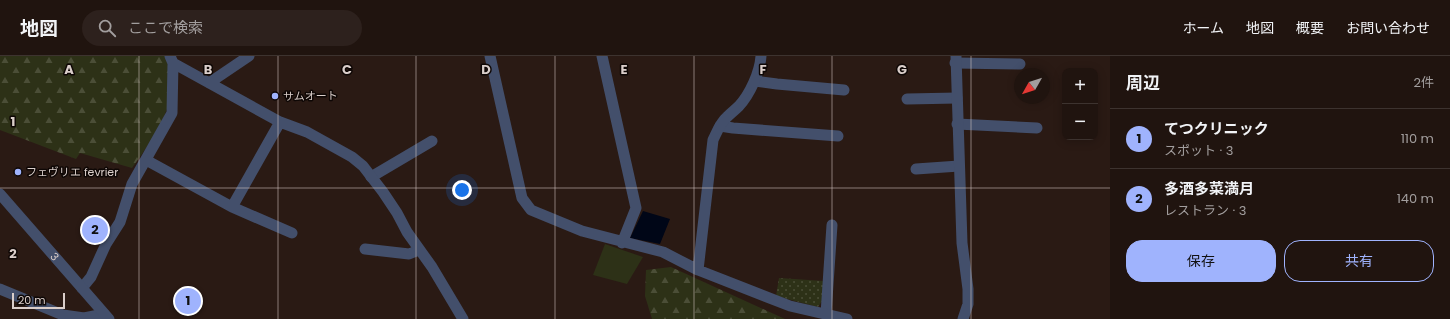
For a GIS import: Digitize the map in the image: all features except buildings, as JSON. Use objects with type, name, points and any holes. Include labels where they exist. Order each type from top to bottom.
[{"type":"street","points":[[209,83],[249,56]]},
{"type":"street","points":[[490,56],[522,198],[531,210],[582,231],[622,243],[663,252],[698,270],[790,306],[847,319]]},
{"type":"street","points":[[602,56],[636,208],[622,243]]},
{"type":"street","points":[[698,270],[713,140],[720,126],[740,105],[755,81],[760,68],[761,56]]},
{"type":"street","points":[[962,319],[968,304],[968,289],[962,243],[955,59],[1020,64]]},
{"type":"street","points":[[172,60],[209,83],[280,122],[307,132],[352,157],[363,166],[432,267],[463,319]]},
{"type":"street","points":[[82,288],[91,277],[106,244],[120,222],[132,184],[172,113],[172,60]]},
{"type":"street","points":[[755,81],[844,90]]},
{"type":"street","points":[[907,99],[957,98]]},
{"type":"street","points":[[232,207],[280,122]]},
{"type":"street","points":[[957,124],[1037,128]]},
{"type":"street","points":[[720,126],[838,136]]},
{"type":"street","points":[[371,176],[432,141]]},
{"type":"street","points":[[146,160],[232,207],[292,233]]},
{"type":"street","points":[[916,169],[959,166]]},
{"type":"street","name":"3","points":[[0,194],[106,316]]},
{"type":"street","points":[[826,314],[832,225]]},
{"type":"street","points":[[365,249],[409,254],[419,250]]},
{"type":"street","points":[[0,290],[63,315],[84,318],[106,316]]},
{"type":"green space","points":[[0,56],[166,56],[169,81],[168,106],[157,130],[132,168],[80,153],[76,159],[0,130]]},
{"type":"green space","points":[[605,244],[643,257],[627,284],[593,275]]},
{"type":"green space","points":[[671,267],[785,319],[652,319],[645,296],[646,270]]},
{"type":"green space","points":[[779,278],[824,281],[822,301],[818,307],[776,296]]},
{"type":"water","points":[[643,211],[670,219],[660,244],[630,238]]},
{"type":"place","name":"サムオート","points":[[275,96]]},
{"type":"place","name":"フェヴリエ fevrier","points":[[18,172]]},
{"type":"place","name":"多酒多菜満月","points":[[95,230]]},
{"type":"place","name":"てつクリニック","points":[[188,301]]}]
